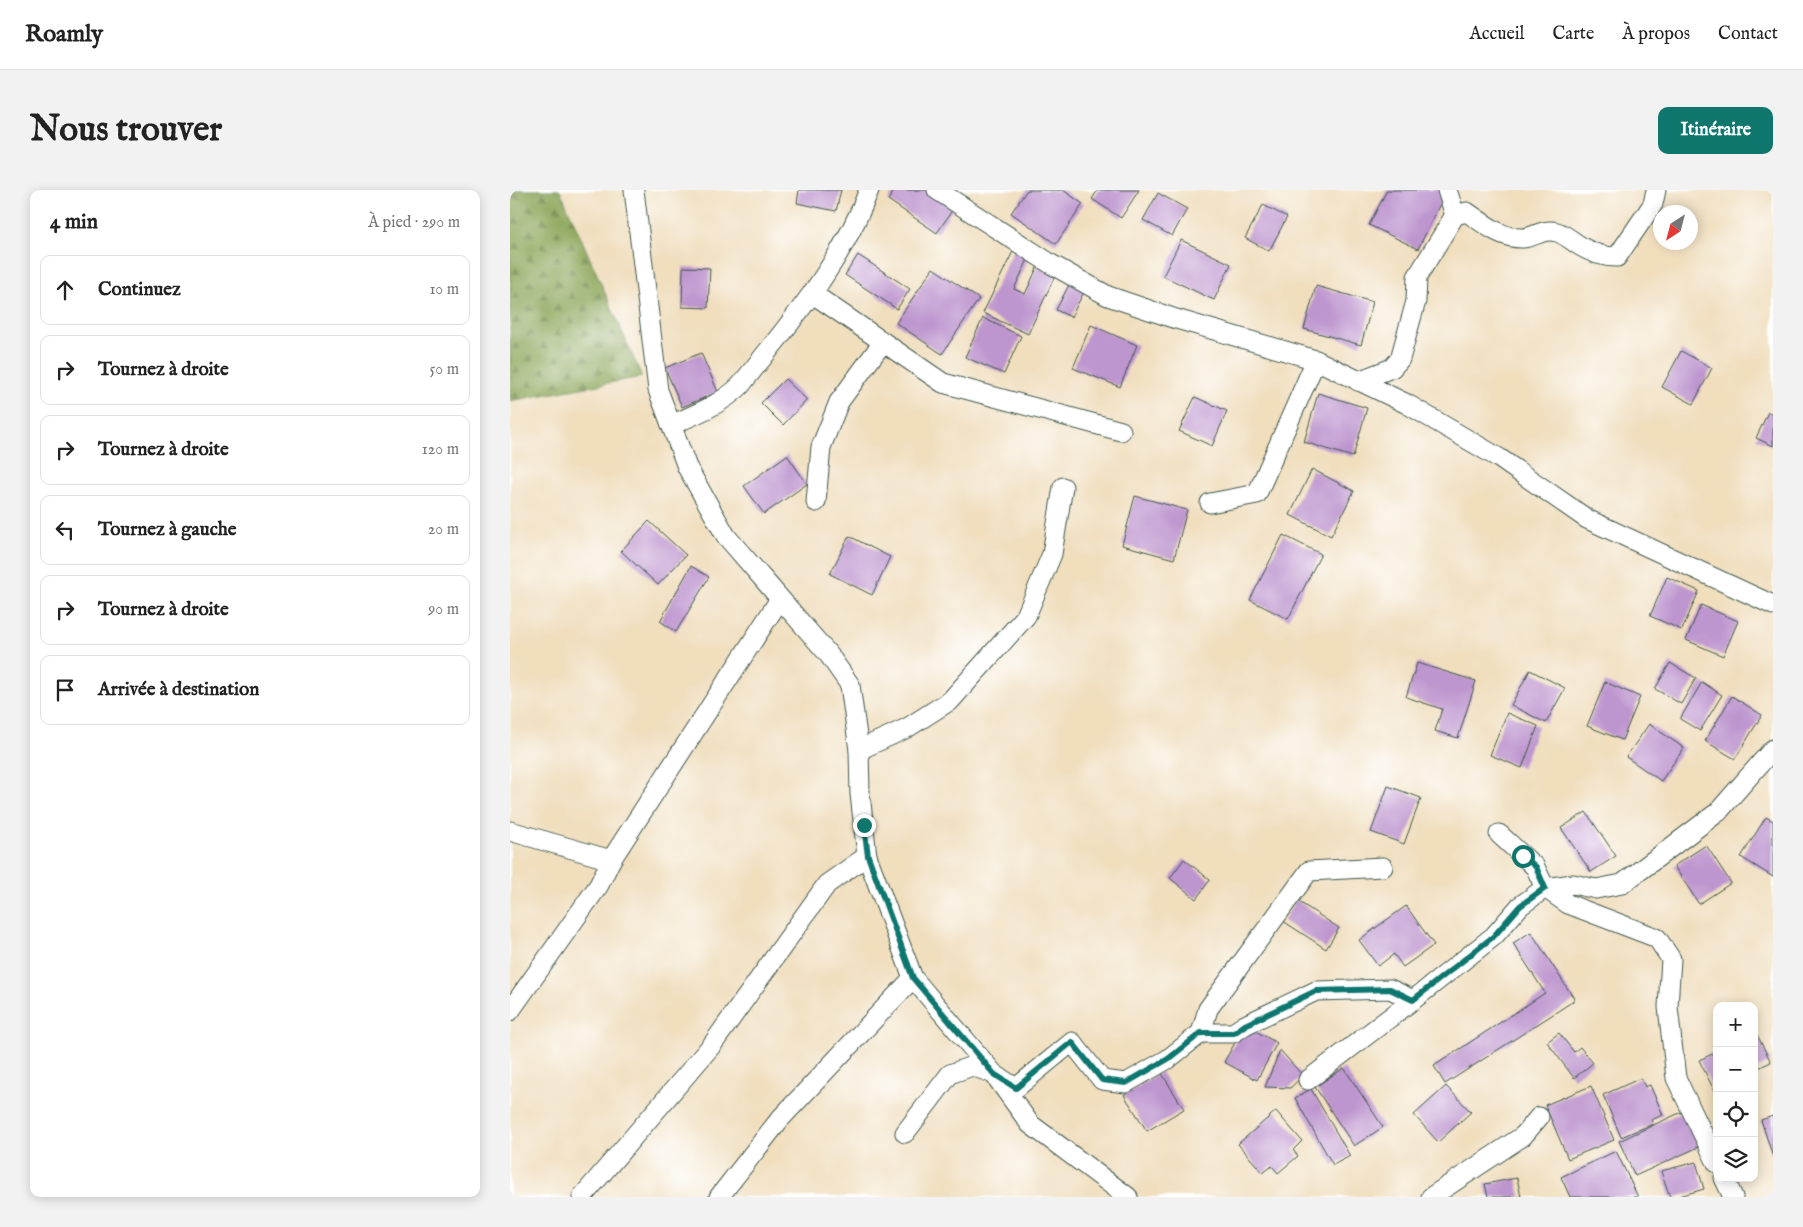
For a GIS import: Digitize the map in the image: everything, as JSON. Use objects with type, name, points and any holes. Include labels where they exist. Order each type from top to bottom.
[{"type":"street","points":[[634,190],[658,390],[687,467],[726,536],[829,655],[850,686],[859,750],[860,794],[868,856],[913,978],[994,1074],[1030,1124],[1128,1197]]},
{"type":"street","points":[[671,425],[728,398],[740,386],[813,294],[840,252],[869,190]]},
{"type":"street","points":[[937,190],[1051,264],[1108,296],[1173,318],[1316,360],[1407,404],[1499,458],[1587,520],[1773,605]]},
{"type":"street","points":[[1447,190],[1455,215]]},
{"type":"street","points":[[1358,381],[1392,368],[1400,359],[1416,301],[1418,277],[1455,215],[1467,212],[1488,227],[1511,236],[1524,238],[1547,230],[1560,233],[1582,247],[1605,257],[1617,257],[1652,204],[1656,190]]},
{"type":"street","points":[[813,294],[943,383],[1121,431]]},
{"type":"street","points":[[816,502],[821,447],[839,402],[883,342]]},
{"type":"street","points":[[1210,504],[1256,494],[1316,360]]},
{"type":"street","points":[[859,750],[908,728],[951,700],[1026,616],[1052,554],[1063,488]]},
{"type":"street","points":[[510,1011],[599,885],[611,860],[780,599]]},
{"type":"street","points":[[1308,1080],[1494,936],[1520,906],[1545,888],[1573,884],[1596,889],[1622,884],[1718,812],[1773,749]]},
{"type":"street","points":[[510,831],[611,860]]},
{"type":"street","points":[[1499,834],[1536,867],[1545,888],[1568,904],[1657,938],[1671,959],[1668,1006],[1676,1078],[1713,1156]]},
{"type":"street","points":[[582,1197],[712,1045],[827,884],[868,856]]},
{"type":"street","points":[[905,1133],[950,1074],[972,1066],[994,1074],[1016,1088],[1072,1042],[1102,1080],[1126,1083],[1168,1059],[1201,1033],[1208,1009],[1308,871],[1383,867]]},
{"type":"street","points":[[719,1197],[780,1119],[913,978]]},
{"type":"street","points":[[1201,1033],[1234,1033],[1245,1025],[1316,991],[1390,989],[1413,1000]]},
{"type":"street","points":[[1431,1197],[1523,1136],[1538,1116]]},
{"type":"street","points":[[1726,1182],[1733,1197]]},
{"type":"green space","points":[[510,190],[560,190],[642,377],[510,401]]},
{"type":"building","points":[[799,190],[841,190],[836,211],[797,203]]},
{"type":"building","points":[[895,190],[931,190],[955,206],[937,233],[888,200]]},
{"type":"building","points":[[1027,190],[1063,190],[1083,204],[1056,244],[1011,213]]},
{"type":"building","points":[[1098,190],[1139,190],[1121,218],[1092,199]]},
{"type":"building","points":[[1387,190],[1447,190],[1418,249],[1369,225]]},
{"type":"building","points":[[1158,193],[1187,209],[1172,236],[1143,220]]},
{"type":"building","points":[[1263,205],[1287,217],[1269,251],[1245,238]]},
{"type":"building","points":[[1181,240],[1231,264],[1214,300],[1163,276]]},
{"type":"building","points":[[1018,241],[1033,249],[1014,289],[1025,294],[1043,255],[1061,263],[1028,334],[983,313]]},
{"type":"building","points":[[858,255],[910,289],[897,309],[845,275]]},
{"type":"building","points":[[683,267],[710,268],[708,308],[682,307]]},
{"type":"building","points":[[933,268],[979,299],[942,354],[896,323]]},
{"type":"building","points":[[1071,281],[1086,288],[1071,317],[1056,310]]},
{"type":"building","points":[[1316,286],[1373,302],[1361,345],[1304,329]]},
{"type":"building","points":[[983,318],[1021,336],[1004,374],[965,357]]},
{"type":"building","points":[[1091,325],[1137,345],[1120,387],[1073,368]]},
{"type":"building","points":[[1681,351],[1712,368],[1693,404],[1662,387]]},
{"type":"building","points":[[701,353],[718,392],[682,407],[665,368]]},
{"type":"building","points":[[785,379],[807,400],[783,425],[761,403]]},
{"type":"building","points":[[1318,393],[1367,408],[1353,457],[1304,442]]},
{"type":"building","points":[[1195,397],[1227,411],[1212,446],[1179,431]]},
{"type":"building","points":[[1768,412],[1773,414],[1773,446],[1756,438]]},
{"type":"building","points":[[787,455],[807,484],[764,514],[744,486]]},
{"type":"building","points":[[1312,469],[1354,491],[1331,536],[1290,515]]},
{"type":"building","points":[[1135,496],[1187,510],[1174,559],[1122,545]]},
{"type":"building","points":[[649,521],[686,555],[658,585],[621,551]]},
{"type":"building","points":[[1283,535],[1321,554],[1288,619],[1250,600]]},
{"type":"building","points":[[849,536],[890,557],[872,595],[830,574]]},
{"type":"building","points":[[691,566],[709,577],[676,632],[660,621]]},
{"type":"building","points":[[1667,577],[1699,591],[1682,630],[1650,616]]},
{"type":"building","points":[[1701,605],[1738,621],[1723,656],[1686,640]]},
{"type":"building","points":[[1417,663],[1476,681],[1458,738],[1435,731],[1442,709],[1406,697]]},
{"type":"building","points":[[1670,663],[1696,678],[1681,704],[1655,689]]},
{"type":"building","points":[[1530,670],[1565,688],[1546,723],[1511,705]]},
{"type":"building","points":[[1605,682],[1640,697],[1622,740],[1587,726]]},
{"type":"building","points":[[1702,682],[1722,695],[1700,731],[1680,719]]},
{"type":"building","points":[[1732,696],[1762,715],[1735,759],[1705,741]]},
{"type":"building","points":[[1507,713],[1538,726],[1522,768],[1490,755]]},
{"type":"building","points":[[1649,724],[1684,748],[1661,781],[1626,757]]},
{"type":"building","points":[[1388,786],[1421,798],[1404,844],[1371,832]]},
{"type":"building","points":[[1586,812],[1616,856],[1591,872],[1561,828]]},
{"type":"building","points":[[1766,817],[1773,821],[1773,877],[1741,857]]},
{"type":"building","points":[[1706,845],[1731,883],[1699,904],[1674,866]]},
{"type":"building","points":[[1184,859],[1210,880],[1196,899],[1170,878]]},
{"type":"building","points":[[1296,900],[1339,928],[1326,949],[1283,921]]},
{"type":"building","points":[[1406,906],[1434,945],[1403,967],[1394,954],[1378,966],[1359,940]]},
{"type":"building","points":[[1531,932],[1575,1000],[1445,1084],[1434,1066],[1545,993],[1513,943]]},
{"type":"building","points":[[1245,1025],[1277,1043],[1257,1080],[1224,1062]]},
{"type":"building","points":[[1559,1033],[1574,1052],[1580,1047],[1593,1063],[1574,1078],[1547,1042]]},
{"type":"building","points":[[1758,1037],[1771,1062],[1758,1068]]},
{"type":"building","points":[[1280,1050],[1303,1076],[1290,1088],[1265,1087]]},
{"type":"building","points":[[1713,1054],[1713,1088],[1699,1060]]},
{"type":"building","points":[[1344,1068],[1383,1127],[1354,1146],[1315,1087]]},
{"type":"building","points":[[1161,1072],[1184,1109],[1147,1131],[1124,1095]]},
{"type":"building","points":[[1641,1078],[1645,1087],[1650,1085],[1663,1115],[1651,1120],[1653,1124],[1621,1137],[1603,1095]]},
{"type":"building","points":[[1446,1086],[1471,1112],[1438,1142],[1414,1115]]},
{"type":"building","points":[[1591,1086],[1614,1140],[1568,1159],[1545,1105]]},
{"type":"building","points":[[1311,1089],[1350,1156],[1333,1165],[1295,1098]]},
{"type":"building","points":[[1699,1104],[1713,1133],[1713,1140],[1635,1176],[1619,1141]]},
{"type":"building","points":[[1276,1111],[1302,1141],[1293,1150],[1298,1156],[1278,1173],[1272,1166],[1263,1173],[1238,1144]]},
{"type":"building","points":[[1773,1116],[1773,1157],[1761,1120]]},
{"type":"building","points":[[1616,1151],[1638,1197],[1570,1197],[1561,1177]]},
{"type":"building","points":[[1696,1162],[1704,1189],[1670,1197],[1661,1171]]},
{"type":"building","points":[[1517,1178],[1521,1197],[1488,1197],[1485,1184]]},
{"type":"route","points":[[864,825],[868,856],[913,978],[994,1074],[1016,1088],[1072,1042],[1102,1080],[1126,1083],[1168,1059],[1201,1033],[1234,1033],[1245,1025],[1316,991],[1390,989],[1413,1000],[1494,936],[1520,906],[1545,888],[1536,867],[1523,856]]}]
